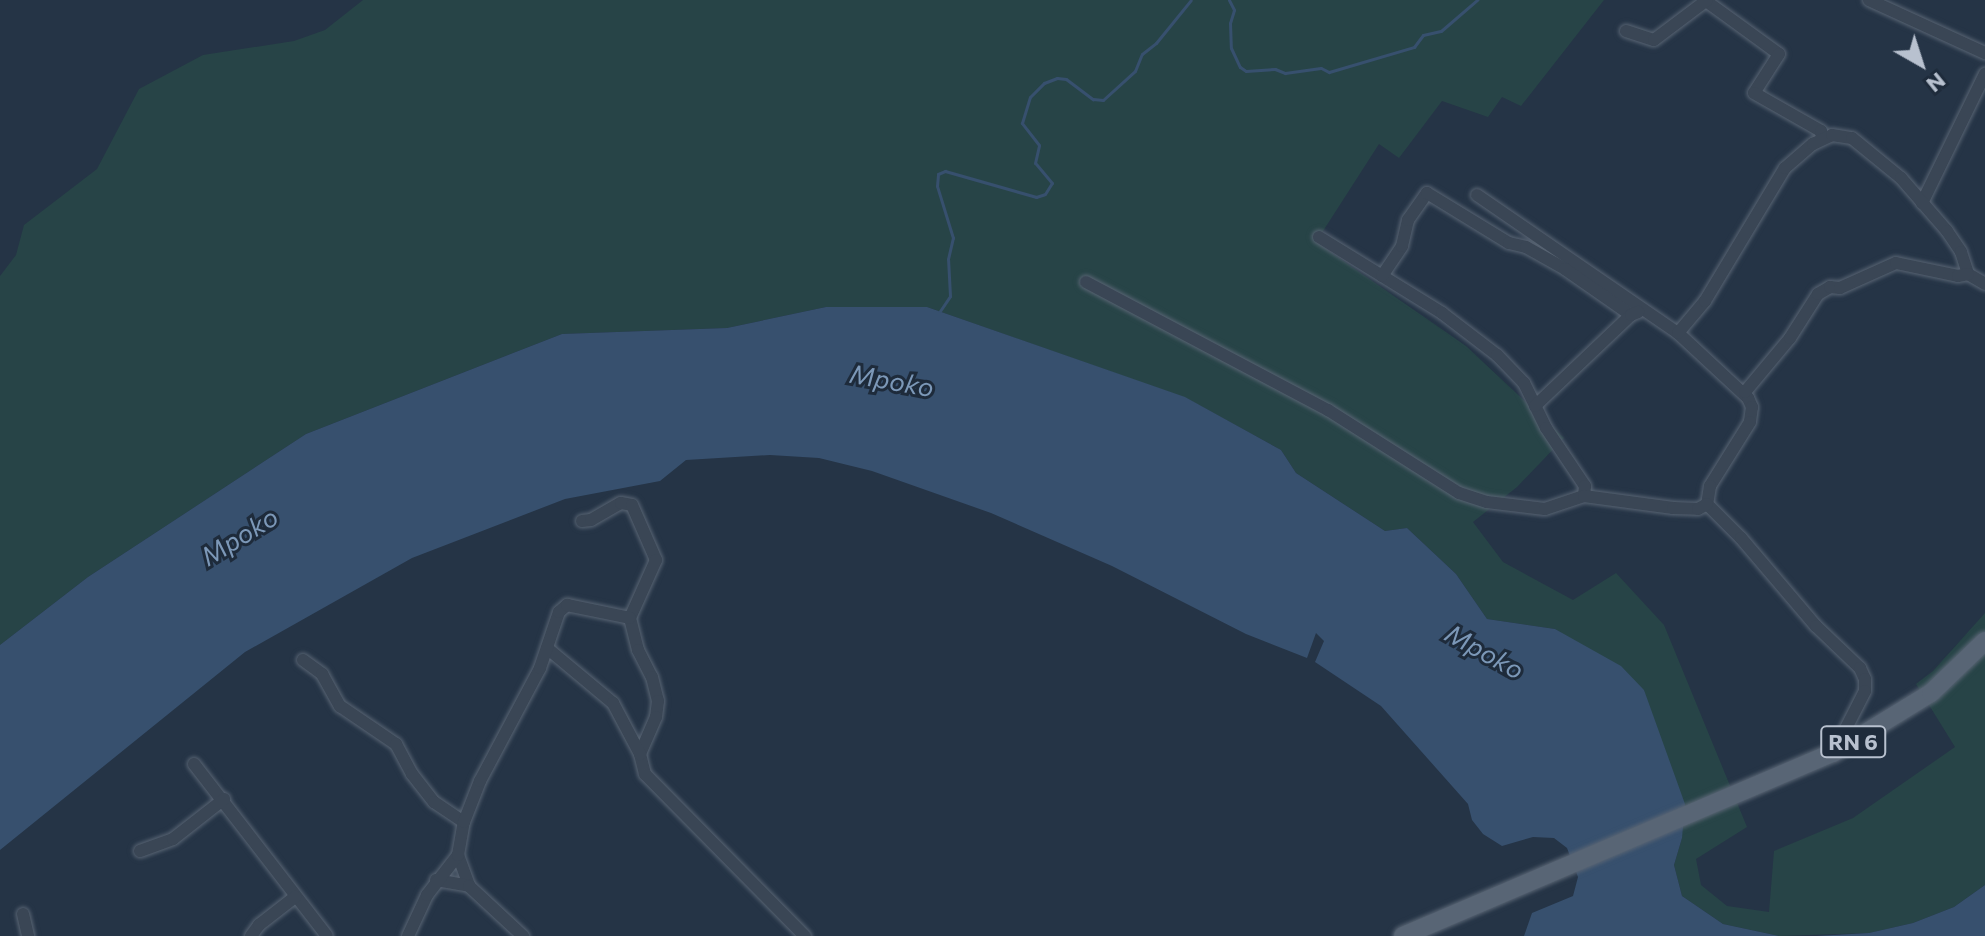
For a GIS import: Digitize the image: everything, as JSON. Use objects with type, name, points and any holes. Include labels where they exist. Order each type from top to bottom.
[{"type":"main road","name":"RN 6","points":[[1403,936],[1833,753],[1931,693],[1985,641]]},
{"type":"street","points":[[1869,0],[1985,53]]},
{"type":"street","points":[[1626,31],[1654,40],[1706,1],[1779,54],[1754,93],[1821,131],[1822,138]]},
{"type":"street","points":[[1922,203],[1985,74]]},
{"type":"street","points":[[1678,333],[1705,301],[1785,168],[1822,138],[1844,134],[1852,138],[1901,178],[1947,231],[1961,252],[1968,274]]},
{"type":"street","points":[[1382,276],[1402,246],[1408,220],[1427,193],[1509,243],[1526,247],[1565,269],[1631,315]]},
{"type":"street","points":[[1477,195],[1678,333],[1745,392],[1752,407],[1750,422],[1710,486],[1707,504]]},
{"type":"street","points":[[1319,237],[1474,336],[1524,383],[1585,486],[1584,496]]},
{"type":"street","points":[[1745,392],[1790,338],[1818,294],[1830,287],[1840,288],[1896,263],[1958,276],[1968,274],[1985,284]]},
{"type":"street","points":[[1086,282],[1328,410],[1459,493],[1487,502],[1545,509],[1584,496],[1673,508],[1698,509],[1707,504]]},
{"type":"street","points":[[1535,406],[1631,315],[1645,313]]},
{"type":"street","points":[[582,521],[621,503],[632,505],[656,560],[630,618],[638,650],[652,677],[658,701],[656,717],[640,754]]},
{"type":"street","points":[[1707,504],[1741,538],[1816,626],[1860,668],[1865,679],[1865,691],[1833,753]]},
{"type":"street","points":[[523,936],[469,886],[458,855],[464,822],[480,781],[540,668],[559,612],[567,605],[630,618]]},
{"type":"street","points":[[547,648],[613,703],[640,754],[645,774],[804,936]]},
{"type":"street","points":[[303,660],[322,674],[340,706],[396,744],[412,774],[434,802],[464,822]]},
{"type":"street","points":[[194,764],[327,936]]},
{"type":"street","points":[[140,851],[173,839],[224,799]]},
{"type":"street","points":[[408,936],[436,880],[458,855]]},
{"type":"street","points":[[436,880],[469,886]]},
{"type":"street","points":[[251,936],[259,925],[295,897]]},
{"type":"street","points":[[23,914],[28,936]]},
{"type":"green space","points":[[363,0],[1604,0],[1521,106],[1502,97],[1488,117],[1442,101],[1399,158],[1379,144],[1316,242],[1466,346],[1564,438],[1517,487],[1473,522],[1503,562],[1573,600],[1616,573],[1664,625],[1747,827],[1696,859],[1701,885],[1727,906],[1769,912],[1774,851],[1853,818],[1955,747],[1916,684],[1933,671],[1985,613],[1985,885],[1954,907],[1913,923],[1869,933],[1779,936],[1723,924],[1682,896],[1674,865],[1682,838],[1644,690],[1555,629],[1487,619],[1456,574],[1407,528],[1385,531],[1296,473],[1281,450],[1186,398],[927,307],[826,307],[727,328],[562,334],[306,434],[88,577],[0,645],[0,276],[16,255],[24,225],[97,169],[139,89],[203,55],[294,41],[325,30]]},
{"type":"water","name":"Mpoko","points":[[826,307],[927,307],[1185,397],[1281,450],[1296,473],[1385,531],[1407,528],[1456,574],[1487,619],[1555,629],[1621,666],[1644,690],[1685,804],[1682,838],[1674,865],[1682,896],[1723,924],[1779,936],[1524,936],[1532,913],[1573,896],[1578,877],[1567,848],[1554,838],[1533,837],[1502,846],[1483,834],[1472,820],[1468,804],[1381,706],[1315,662],[1324,641],[1316,633],[1307,658],[1246,634],[1112,566],[991,513],[872,471],[819,458],[770,455],[686,460],[660,481],[565,499],[412,558],[245,652],[0,850],[0,645],[88,577],[306,434],[562,334],[727,328]]},
{"type":"water","points":[[1985,885],[1985,936],[1816,936],[1869,933],[1913,923],[1954,907]]},
{"type":"waterway","points":[[940,311],[950,296],[948,259],[953,238],[937,186],[938,174],[945,171],[1036,197],[1045,194],[1052,183],[1035,163],[1039,145],[1022,123],[1030,97],[1044,83],[1057,78],[1066,79],[1093,99],[1103,100],[1135,71],[1142,54],[1156,43],[1191,0]]},
{"type":"waterway","points":[[1229,0],[1234,10],[1230,23],[1231,48],[1240,67],[1246,71],[1275,69],[1285,73],[1321,68],[1329,72],[1414,47],[1423,35],[1441,31],[1477,0]]}]
